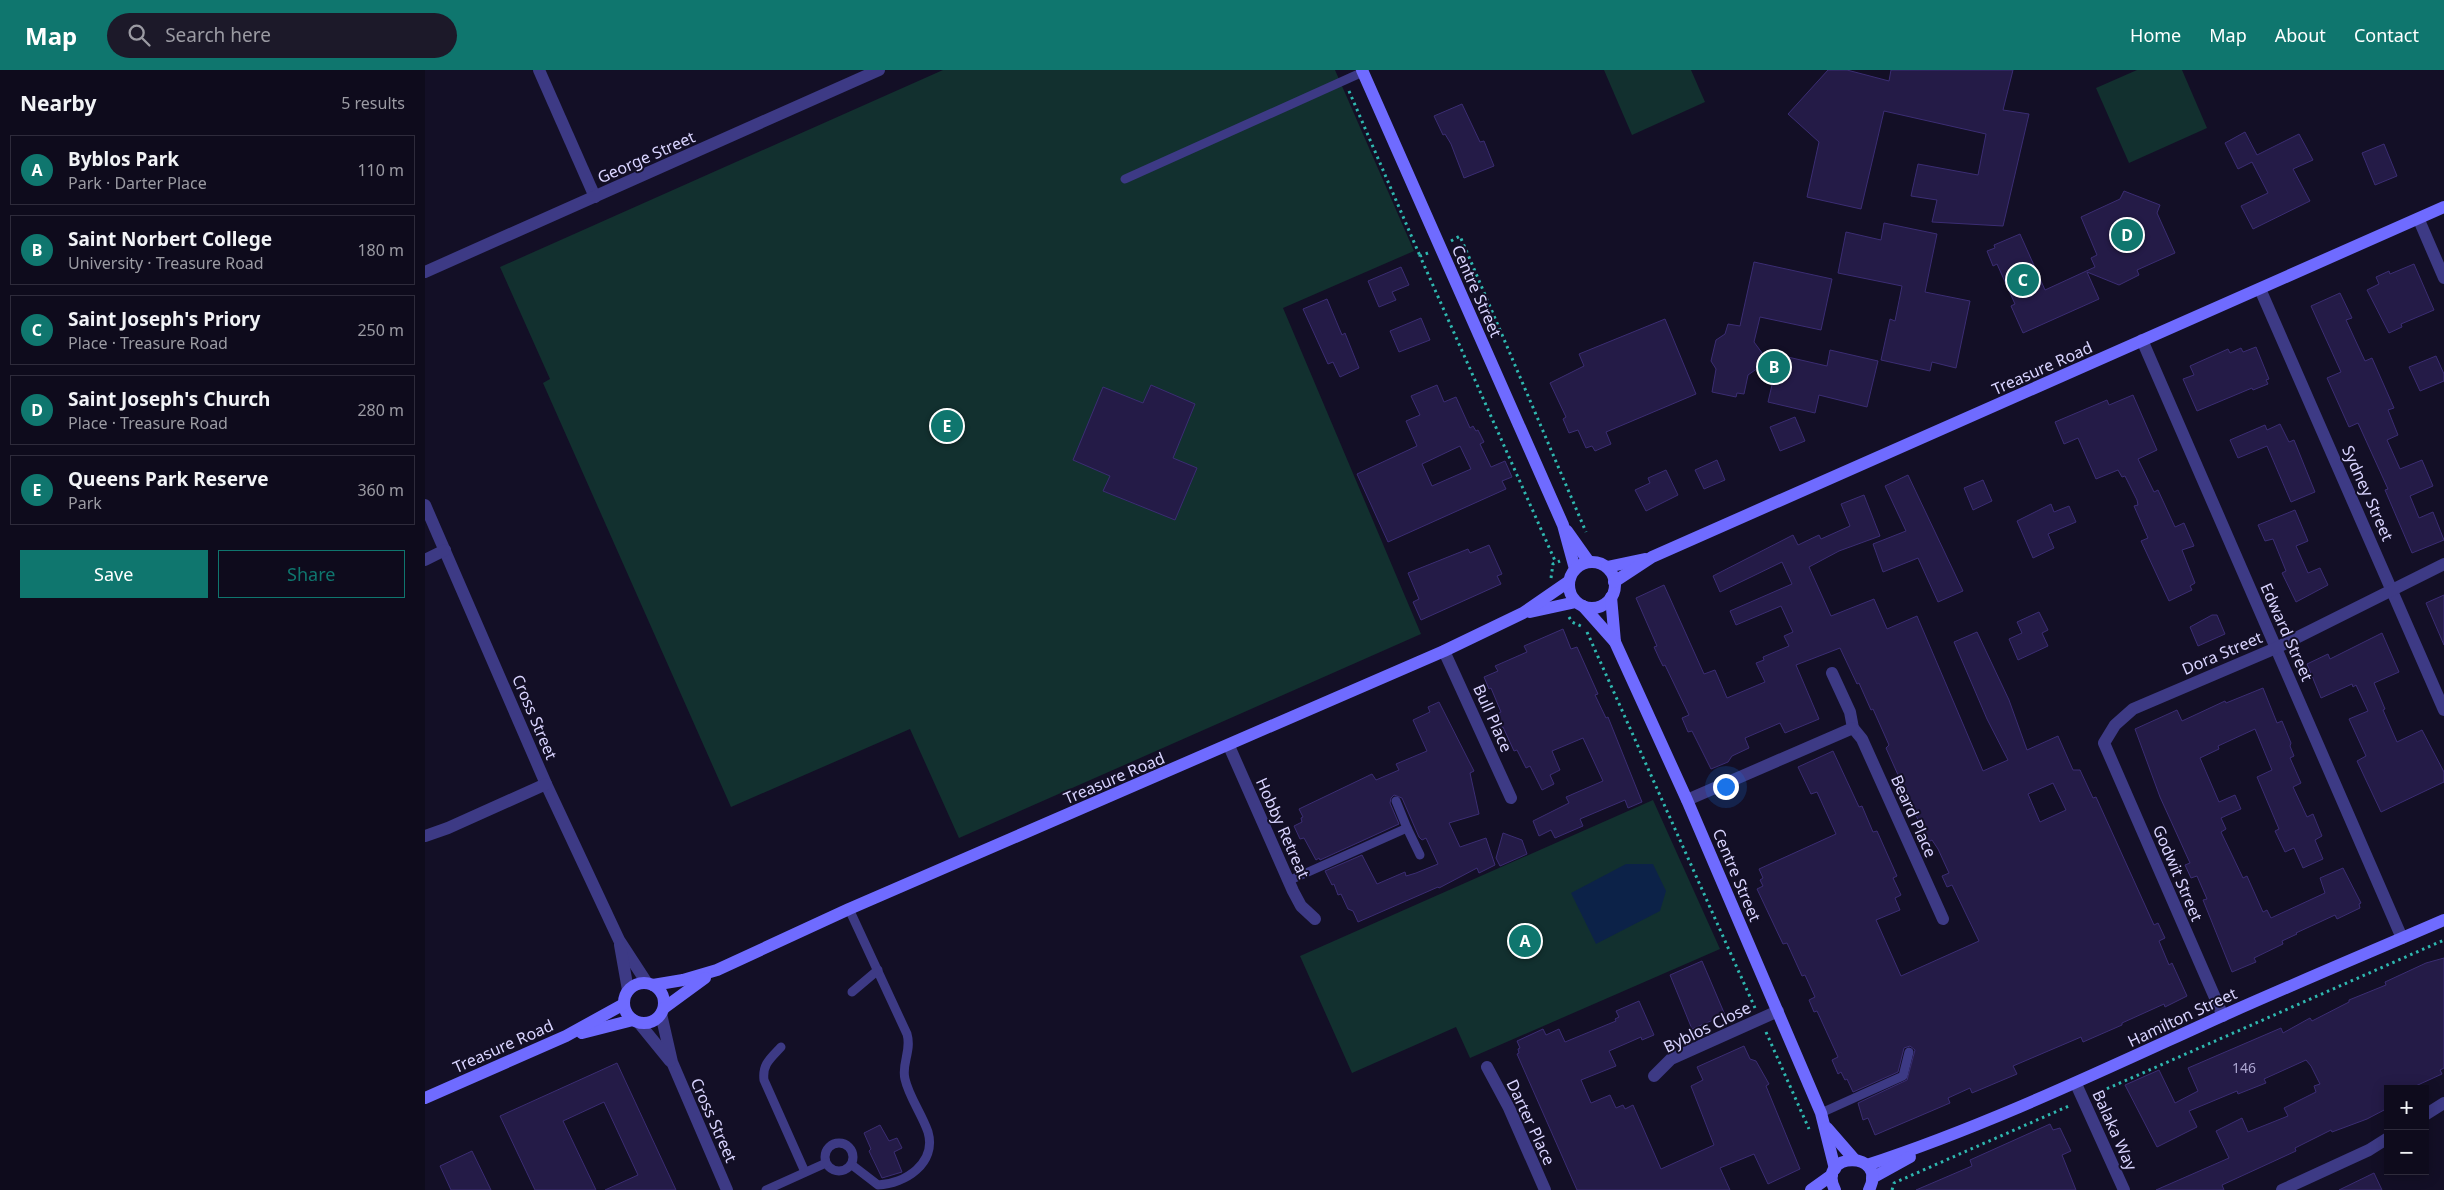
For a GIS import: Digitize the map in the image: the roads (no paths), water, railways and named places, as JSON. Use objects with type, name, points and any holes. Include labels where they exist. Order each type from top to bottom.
[{"type":"street","points":[[539,70],[595,197]]},
{"type":"street","name":"George Street","points":[[425,272],[879,70]]},
{"type":"street","name":"Centre Street","points":[[1362,71],[1563,525],[1575,569]]},
{"type":"street","name":"Treasure Road","points":[[1614,582],[1652,557],[2444,208]]},
{"type":"street","points":[[2419,220],[2444,278]]},
{"type":"street","name":"Sydney Street","points":[[2260,289],[2444,710]]},
{"type":"street","name":"Edward Street","points":[[2142,340],[2402,938]]},
{"type":"street","name":"Cross Street","points":[[425,505],[546,784],[619,940],[650,984]]},
{"type":"street","name":"Centre Street","points":[[1563,525],[1589,562]]},
{"type":"street","points":[[425,560],[445,550]]},
{"type":"street","name":"Treasure Road","points":[[1607,567],[1652,557]]},
{"type":"street","points":[[1589,562],[1607,567],[1614,582],[1611,598],[1599,607],[1580,604],[1569,590],[1569,582],[1575,569],[1589,562]]},
{"type":"street","name":"Dora Street","points":[[2104,743],[2115,724],[2133,709],[2276,648],[2444,564]]},
{"type":"street","name":"Treasure Road","points":[[650,984],[683,980],[717,970],[849,909],[1445,651],[1523,614],[1569,582]]},
{"type":"street","name":"Centre Street","points":[[1611,598],[1615,642]]},
{"type":"street","name":"Centre Street","points":[[1580,604],[1615,642],[1687,800],[1823,1118],[1834,1172],[1835,1190]]},
{"type":"street","name":"Treasure Road","points":[[1523,614],[1563,605],[1580,604]]},
{"type":"street","name":"Bull Place","points":[[1445,651],[1511,798]]},
{"type":"street","name":"Beard Place","points":[[1832,673],[1850,712],[1853,728],[1862,739],[1943,919]]},
{"type":"street","points":[[1687,800],[1853,728]]},
{"type":"street","name":"Godwit Street","points":[[2104,743],[2223,1016]]},
{"type":"street","name":"Hobby Retreat","points":[[1229,746],[1301,906],[1315,919]]},
{"type":"street","points":[[425,836],[448,828],[546,784]]},
{"type":"street","name":"Hamilton Street","points":[[1867,1165],[1933,1143],[2076,1084],[2223,1016],[2444,920]]},
{"type":"street","name":"Cross Street","points":[[619,940],[628,990]]},
{"type":"street","name":"Treasure Road","points":[[662,1011],[717,970]]},
{"type":"street","points":[[636,984],[650,984],[660,991],[664,999],[662,1011],[655,1020],[636,1022],[625,1010],[623,1004],[628,990],[636,984]]},
{"type":"street","name":"Treasure Road","points":[[425,1098],[566,1036],[623,1004]]},
{"type":"street","name":"Cross Street","points":[[662,1011],[672,1062],[727,1190]]},
{"type":"street","name":"Byblos Close","points":[[1654,1076],[1671,1059],[1778,1011]]},
{"type":"street","name":"Treasure Road","points":[[566,1036],[636,1022]]},
{"type":"street","name":"Cross Street","points":[[636,1022],[672,1062]]},
{"type":"street","name":"Darter Place","points":[[1487,1067],[1509,1108],[1545,1190]]},
{"type":"street","name":"Balaka Way","points":[[2076,1084],[2124,1190]]},
{"type":"street","points":[[2429,1112],[2444,1103]]},
{"type":"street","name":"Centre Street","points":[[1823,1118],[1853,1159]]},
{"type":"street","points":[[2282,1190],[2303,1186],[2384,1141]]},
{"type":"street","name":"Hamilton Street","points":[[1871,1184],[1933,1143]]},
{"type":"street","points":[[1811,1190],[1834,1172],[1843,1161],[1853,1159],[1867,1165],[1871,1184]]},
{"type":"lane","points":[[1125,178],[1362,71]]},
{"type":"lane","points":[[1396,801],[1419,855]]},
{"type":"lane","points":[[1289,881],[1407,828]]},
{"type":"lane","points":[[849,909],[907,1034],[909,1050],[904,1075],[928,1133],[929,1145],[921,1167],[913,1174],[887,1185],[878,1186],[852,1165]]},
{"type":"lane","points":[[852,992],[878,970]]},
{"type":"lane","points":[[781,1047],[767,1063],[763,1071],[764,1080],[805,1172]]},
{"type":"lane","points":[[1823,1118],[1903,1076],[1909,1052]]},
{"type":"lane","points":[[826,1163],[828,1149],[840,1143],[845,1144],[852,1151],[852,1165]]},
{"type":"lane","points":[[826,1163],[834,1170],[839,1171],[844,1171],[852,1165]]},
{"type":"lane","points":[[766,1190],[826,1163]]},
{"type":"water","points":[[1626,864],[1653,864],[1666,891],[1660,911],[1596,944],[1571,893]]},
{"type":"place","name":"Saint Joseph's Church","points":[[2127,235]]},
{"type":"place","name":"Saint Joseph's Priory","points":[[2023,280]]},
{"type":"place","name":"Saint Norbert College","points":[[1774,367]]},
{"type":"place","name":"Queens Park Reserve","points":[[947,426]]},
{"type":"place","name":"Byblos Park","points":[[1525,941]]}]
